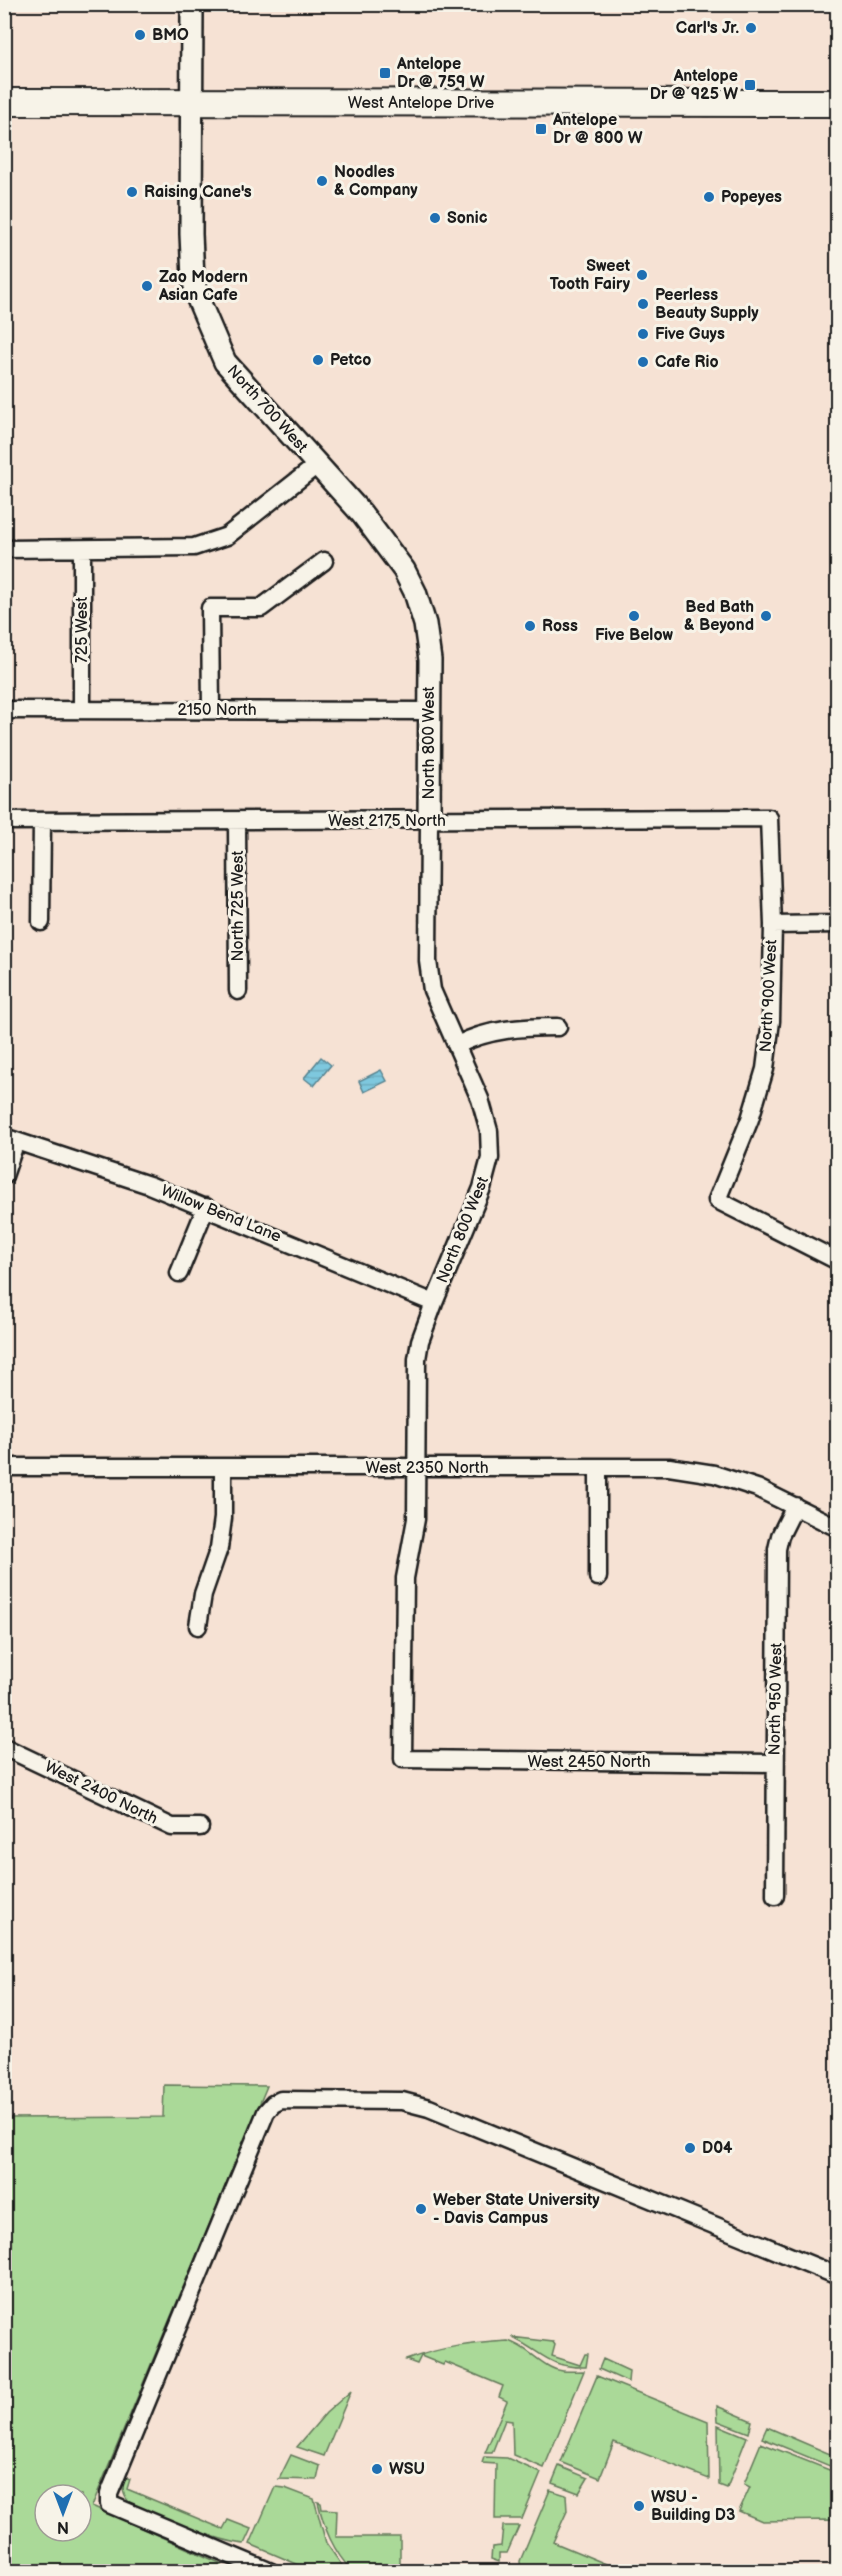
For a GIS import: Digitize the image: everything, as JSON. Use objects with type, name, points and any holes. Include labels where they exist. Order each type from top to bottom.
[{"type":"main road","name":"West Antelope Drive","points":[[4,102],[837,103]]},
{"type":"street","name":"North 700 West","points":[[192,4],[190,234],[193,278],[200,306],[225,363],[362,514],[404,570]]},
{"type":"street","points":[[4,549],[194,548],[227,536],[317,465]]},
{"type":"street","name":"725 West","points":[[82,549],[82,710]]},
{"type":"street","points":[[211,710],[210,608],[261,608],[324,561]]},
{"type":"street","name":"North 800 West","points":[[403,1759],[403,1611],[405,1578],[416,1519],[417,1359],[420,1341],[482,1188],[490,1158],[489,1131],[480,1098],[432,990],[428,961],[430,660],[425,624],[415,592],[404,570]]},
{"type":"street","name":"2150 North","points":[[4,710],[430,711]]},
{"type":"street","name":"West 2175 North","points":[[4,821],[769,819]]},
{"type":"street","name":"North 900 West","points":[[769,819],[773,925],[771,1021],[765,1070],[750,1119],[717,1200],[837,1261]]},
{"type":"street","points":[[41,922],[42,821]]},
{"type":"street","name":"North 725 West","points":[[237,821],[238,991]]},
{"type":"street","points":[[773,925],[837,924]]},
{"type":"street","points":[[457,1045],[489,1032],[530,1027],[558,1027]]},
{"type":"street","points":[[4,1176],[10,1139]]},
{"type":"street","name":"Willow Bend Lane","points":[[10,1139],[149,1185],[206,1207],[434,1303]]},
{"type":"street","points":[[179,1273],[206,1207]]},
{"type":"street","name":"West 2350 North","points":[[4,1467],[669,1467],[714,1474],[757,1488],[837,1527]]},
{"type":"street","points":[[598,1467],[598,1577]]},
{"type":"street","points":[[198,1626],[202,1594],[219,1548],[223,1518],[223,1468]]},
{"type":"street","name":"North 950 West","points":[[775,1896],[777,1549],[780,1536],[795,1506]]},
{"type":"street","name":"West 2400 North","points":[[4,1747],[172,1827],[200,1827]]},
{"type":"street","name":"West 2450 North","points":[[403,1759],[775,1763]]},
{"type":"street","points":[[272,2571],[109,2504],[109,2494],[266,2112],[273,2104],[281,2100],[402,2101],[429,2108],[837,2276]]},
{"type":"green space","points":[[164,2085],[267,2086],[93,2504],[93,2483],[33,2483],[33,2543],[93,2543],[93,2506],[222,2564],[219,2572],[5,2571],[5,2118],[163,2117]]},
{"type":"green space","points":[[511,2337],[553,2342],[555,2345],[552,2356],[580,2365],[585,2354],[588,2354],[586,2367],[573,2367],[554,2362]]},
{"type":"green space","points":[[508,2341],[520,2346],[554,2369],[584,2371],[544,2468],[513,2455],[512,2421],[505,2420],[492,2453],[485,2453],[507,2401],[499,2397],[503,2386],[445,2362],[443,2365],[421,2356],[417,2364],[406,2360],[456,2346]]},
{"type":"green space","points":[[603,2359],[629,2371],[628,2382],[599,2369]]},
{"type":"green space","points":[[597,2376],[708,2421],[709,2479],[614,2442],[600,2478],[561,2462]]},
{"type":"green space","points":[[351,2391],[324,2456],[297,2447],[326,2413]]},
{"type":"green space","points":[[717,2406],[752,2421],[749,2433],[718,2421]]},
{"type":"green space","points":[[718,2425],[747,2437],[727,2488],[719,2485]]},
{"type":"green space","points":[[767,2427],[837,2457],[837,2469],[762,2438]]},
{"type":"green space","points":[[761,2443],[837,2473],[837,2532],[834,2532],[833,2520],[762,2521],[739,2511],[750,2487],[744,2484]]},
{"type":"green space","points":[[291,2455],[320,2466],[317,2480],[279,2479]]},
{"type":"green space","points":[[484,2457],[507,2458],[541,2473],[522,2519],[495,2519],[496,2464],[482,2463]]},
{"type":"green space","points":[[559,2466],[588,2478],[579,2493],[552,2483]]},
{"type":"green space","points":[[125,2477],[130,2479],[127,2489],[223,2529],[228,2520],[251,2529],[244,2544],[185,2527],[138,2508],[127,2500],[124,2494]]},
{"type":"green space","points":[[275,2487],[285,2488],[314,2499],[326,2543],[346,2571],[313,2571],[250,2544]]},
{"type":"green space","points":[[550,2490],[566,2495],[567,2511],[553,2542],[623,2571],[521,2571],[520,2561]]},
{"type":"green space","points":[[318,2502],[321,2503],[322,2509],[337,2510],[336,2537],[400,2537],[400,2571],[352,2571],[330,2539]]},
{"type":"green space","points":[[503,2526],[519,2526],[507,2553],[499,2553],[499,2562],[491,2559],[492,2547],[501,2546]]},
{"type":"water","points":[[321,1057],[331,1065],[314,1086],[304,1078]]},
{"type":"water","points":[[381,1070],[387,1081],[364,1092],[359,1081]]},
{"type":"place","name":"Carl's Jr.","points":[[751,28]]},
{"type":"place","name":"BMO","points":[[140,35]]},
{"type":"place","name":"Antelope Dr @ 759 W","points":[[385,73]]},
{"type":"place","name":"Antelope Dr @ 925 W","points":[[750,85]]},
{"type":"place","name":"Antelope Dr @ 800 W","points":[[541,129]]},
{"type":"place","name":"Noodles & Company","points":[[322,181]]},
{"type":"place","name":"Raising Cane's","points":[[132,192]]},
{"type":"place","name":"Popeyes","points":[[709,197]]},
{"type":"place","name":"Sonic","points":[[435,218]]},
{"type":"place","name":"Sweet Tooth Fairy","points":[[642,275]]},
{"type":"place","name":"Zao Modern Asian Cafe","points":[[147,286]]},
{"type":"place","name":"Peerless Beauty Supply","points":[[643,304]]},
{"type":"place","name":"Five Guys","points":[[643,334]]},
{"type":"place","name":"Petco","points":[[318,360]]},
{"type":"place","name":"Cafe Rio","points":[[643,362]]},
{"type":"place","name":"Five Below","points":[[634,616]]},
{"type":"place","name":"Bed Bath & Beyond","points":[[766,616]]},
{"type":"place","name":"Ross","points":[[530,626]]},
{"type":"place","name":"D04","points":[[690,2148]]},
{"type":"place","name":"Weber State University - Davis Campus","points":[[421,2209]]},
{"type":"place","name":"WSU","points":[[377,2469]]},
{"type":"place","name":"WSU - Building D3","points":[[639,2506]]}]
